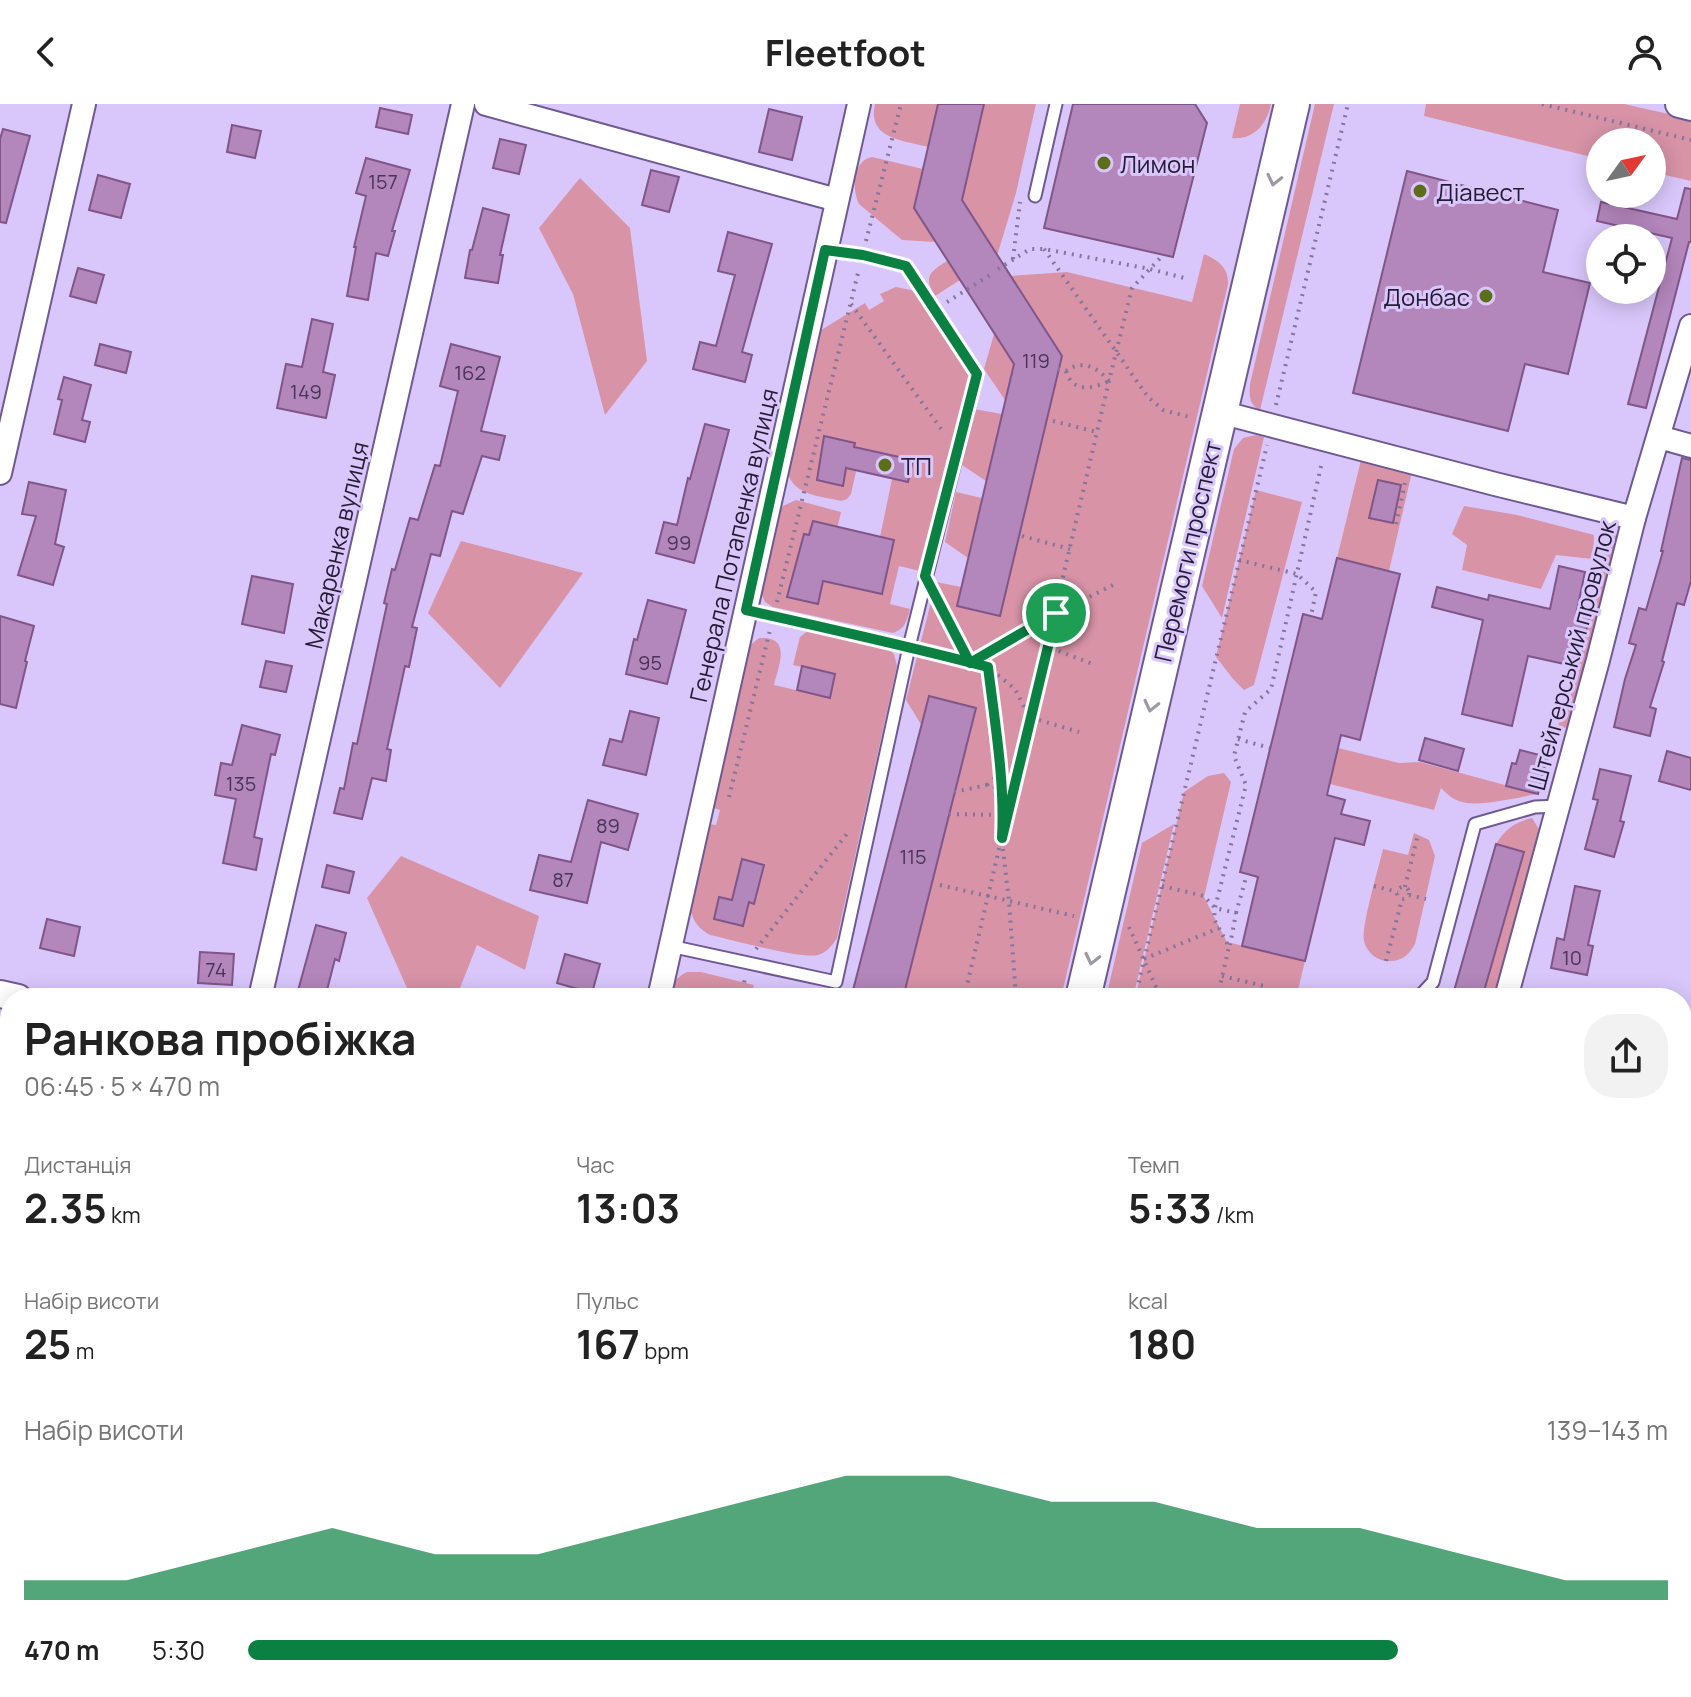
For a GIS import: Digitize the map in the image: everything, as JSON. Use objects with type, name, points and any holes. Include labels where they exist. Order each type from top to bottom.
[{"type":"main road","name":"Перемоги проспект","points":[[1085,988],[1208,415],[1292,104]]},
{"type":"street","points":[[0,473],[84,104]]},
{"type":"street","name":"Макаренка вулиця","points":[[262,988],[463,104]]},
{"type":"street","points":[[486,104],[837,200]]},
{"type":"street","name":"Генерала Потапенка вулиця","points":[[661,988],[859,104]]},
{"type":"street","points":[[1679,104],[1691,107]]},
{"type":"street","name":"Штейгерський провулок","points":[[1509,988],[1634,518],[1691,326]]},
{"type":"street","points":[[1208,415],[1271,426],[1634,518]]},
{"type":"street","points":[[1659,437],[1691,446]]},
{"type":"lane","points":[[1035,196],[1056,104]]},
{"type":"lane","points":[[670,946],[836,982],[925,576],[977,374],[906,266],[863,255],[825,250]]},
{"type":"lane","points":[[746,610],[909,647]]},
{"type":"lane","points":[[1427,988],[1433,982],[1475,824],[1535,807],[1558,806]]},
{"type":"path","points":[[728,805],[901,104]]},
{"type":"path","points":[[1137,988],[1348,104]]},
{"type":"path","points":[[1542,104],[1691,140]]},
{"type":"path","points":[[1013,259],[1021,197]]},
{"type":"path","points":[[998,269],[1030,249],[1044,249],[1184,278]]},
{"type":"path","points":[[1044,249],[1154,405],[1163,410],[1208,415]]},
{"type":"path","points":[[966,988],[1132,288],[1163,255]]},
{"type":"path","points":[[935,310],[990,275]]},
{"type":"path","points":[[851,304],[958,451]]},
{"type":"path","points":[[1058,369],[1066,371],[1083,365],[1100,371],[1109,381]]},
{"type":"path","points":[[1066,371],[1068,378],[1083,388],[1093,388],[1109,381]]},
{"type":"path","points":[[1053,421],[1097,432]]},
{"type":"path","points":[[1229,947],[1214,919],[1246,785],[1234,756],[1245,712],[1271,689],[1327,440]]},
{"type":"path","points":[[1396,524],[1410,462]]},
{"type":"path","points":[[1022,536],[1070,549]]},
{"type":"path","points":[[1239,560],[1297,574],[1316,592],[1311,616]]},
{"type":"path","points":[[925,576],[970,663]]},
{"type":"path","points":[[970,663],[1056,613],[1113,585]]},
{"type":"path","points":[[1025,630],[1048,647],[1093,664]]},
{"type":"path","points":[[909,647],[988,667],[1015,689],[1029,717],[1079,732]]},
{"type":"path","points":[[988,667],[1000,774],[1002,838],[1015,988]]},
{"type":"path","points":[[1238,739],[1270,748]]},
{"type":"path","points":[[987,785],[1000,774]]},
{"type":"path","points":[[954,792],[987,785],[1001,789]]},
{"type":"path","points":[[744,988],[745,962],[876,797]]},
{"type":"path","points":[[949,814],[1003,815]]},
{"type":"path","points":[[1405,887],[1418,834]]},
{"type":"path","points":[[1219,988],[1247,874]]},
{"type":"path","points":[[940,885],[1079,917]]},
{"type":"path","points":[[1162,886],[1204,896],[1215,908],[1236,913]]},
{"type":"path","points":[[1374,886],[1398,892]]},
{"type":"path","points":[[1398,892],[1405,887]]},
{"type":"path","points":[[1405,887],[1409,895]]},
{"type":"path","points":[[1398,892],[1402,899]]},
{"type":"path","points":[[1402,899],[1409,895]]},
{"type":"path","points":[[1409,895],[1426,899]]},
{"type":"path","points":[[1386,961],[1402,899]]},
{"type":"path","points":[[1124,916],[1157,988]]},
{"type":"path","points":[[1144,959],[1219,928]]},
{"type":"path","points":[[1222,976],[1264,988]]},
{"type":"shaded area","points":[[875,104],[938,104],[928,147],[898,140],[882,131],[876,124]]},
{"type":"shaded area","points":[[984,104],[1036,104],[1016,193],[997,256],[962,200]]},
{"type":"shaded area","points":[[1240,104],[1271,104],[1258,129],[1247,136],[1232,138]]},
{"type":"shaded area","points":[[1315,104],[1334,104],[1260,410],[1252,402],[1250,384]]},
{"type":"shaded area","points":[[1426,104],[1624,104],[1691,119],[1691,181],[1666,175],[1666,128],[1586,128],[1586,156],[1424,116]]},
{"type":"shaded area","points":[[872,157],[923,169],[914,208],[936,242],[902,240],[859,204],[855,176],[861,164]]},
{"type":"shaded area","points":[[580,178],[630,228],[647,361],[605,415],[573,294],[539,228]]},
{"type":"shaded area","points":[[1204,254],[1222,265],[1228,284],[1063,988],[905,988],[976,708],[929,696],[922,726],[906,700],[936,582],[961,587],[957,606],[1000,615],[1062,356],[1010,276],[1067,272],[1192,302]]},
{"type":"shaded area","points":[[947,261],[960,280],[935,296],[929,284],[930,275]]},
{"type":"shaded area","points":[[896,287],[917,294],[969,375],[920,571],[899,566],[890,604],[910,609],[905,624],[893,633],[773,607],[765,602],[761,593],[779,512],[783,506],[796,500],[841,512],[825,582],[882,594],[894,540],[880,537],[892,479],[908,482],[913,460],[861,449],[851,494],[841,501],[801,490],[795,486],[787,471],[818,332],[865,303],[869,310],[884,301],[880,294]]},
{"type":"shaded area","points":[[994,334],[1014,364],[1005,400],[984,369]]},
{"type":"shaded area","points":[[974,409],[1002,414],[986,481],[962,465]]},
{"type":"shaded area","points":[[1264,437],[1222,618],[1202,586],[1234,449],[1243,438]]},
{"type":"shaded area","points":[[1361,460],[1412,472],[1389,571],[1337,558]]},
{"type":"shaded area","points":[[1256,490],[1302,502],[1254,685],[1244,690],[1216,657]]},
{"type":"shaded area","points":[[956,492],[982,498],[968,558],[945,542]]},
{"type":"shaded area","points":[[1464,506],[1517,515],[1594,535],[1593,559],[1556,555],[1541,589],[1462,570],[1467,545],[1452,534]]},
{"type":"shaded area","points":[[1611,530],[1617,532],[1619,537],[1571,722],[1565,728],[1557,729],[1578,667]]},
{"type":"shaded area","points":[[461,541],[583,573],[500,688],[428,613]]},
{"type":"shaded area","points":[[809,630],[885,646],[894,654],[897,666],[837,938],[818,955],[782,952],[710,935],[695,922],[689,902],[707,824],[716,825],[720,810],[711,807],[748,647],[759,638],[776,642],[781,653],[774,685],[830,698],[835,674],[793,665],[800,637]]},
{"type":"shaded area","points":[[1338,748],[1399,763],[1420,762],[1538,794],[1469,803],[1456,800],[1441,788],[1434,810],[1330,784]]},
{"type":"shaded area","points":[[1224,773],[1231,782],[1204,897],[1227,942],[1305,961],[1298,988],[1137,988],[1184,792],[1208,776]]},
{"type":"shaded area","points":[[1532,818],[1539,829],[1538,842],[1496,988],[1485,988],[1524,852],[1496,844],[1503,834]]},
{"type":"shaded area","points":[[1174,824],[1135,988],[1108,988],[1142,843]]},
{"type":"shaded area","points":[[1414,833],[1429,840],[1435,856],[1415,944],[1403,958],[1382,960],[1371,953],[1364,941],[1371,896],[1383,849],[1408,855]]},
{"type":"shaded area","points":[[401,856],[539,916],[525,970],[477,945],[460,988],[407,988],[367,898]]},
{"type":"shaded area","points":[[687,972],[701,972],[754,985],[753,988],[671,988]]},
{"type":"building","points":[[938,104],[984,104],[962,200],[1062,356],[1000,616],[957,606],[1014,364],[914,208]]},
{"type":"building","points":[[1073,104],[1195,104],[1207,123],[1173,257],[1044,228]]},
{"type":"building","points":[[380,108],[412,115],[408,134],[376,127]]},
{"type":"building","points":[[769,109],[802,117],[792,160],[759,152]]},
{"type":"building","points":[[232,125],[261,131],[255,158],[227,152]]},
{"type":"building","points":[[3,129],[30,136],[6,223],[0,222],[0,139]]},
{"type":"building","points":[[500,139],[526,145],[519,174],[493,168]]},
{"type":"building","points":[[366,158],[410,170],[388,256],[376,253],[368,300],[347,296],[366,196],[356,193]]},
{"type":"building","points":[[651,170],[679,177],[669,212],[642,205]]},
{"type":"building","points":[[1407,171],[1558,210],[1543,272],[1586,282],[1586,300],[1568,374],[1525,364],[1508,431],[1353,393]]},
{"type":"building","points":[[98,175],[130,184],[121,218],[89,210]]},
{"type":"building","points":[[1685,188],[1691,189],[1691,242],[1646,408],[1628,404],[1655,304],[1666,304],[1666,261],[1672,238],[1666,237],[1666,224],[1610,224],[1597,221],[1600,208],[1628,208],[1677,219]]},
{"type":"building","points":[[483,208],[509,215],[500,255],[503,255],[498,283],[465,278]]},
{"type":"building","points":[[728,232],[772,244],[742,352],[752,355],[745,382],[693,369],[700,342],[716,346],[735,275],[718,271]]},
{"type":"building","points":[[78,268],[104,275],[96,303],[70,296]]},
{"type":"building","points":[[312,319],[333,324],[323,372],[335,375],[326,418],[277,408],[286,364],[302,367]]},
{"type":"building","points":[[100,344],[131,352],[126,373],[95,365]]},
{"type":"building","points":[[451,344],[500,357],[481,431],[505,436],[499,460],[482,456],[463,514],[452,511],[440,556],[431,554],[412,627],[417,628],[409,667],[405,666],[387,749],[391,750],[386,781],[372,778],[362,819],[334,813],[340,788],[344,789],[353,743],[357,744],[392,569],[395,570],[410,518],[418,520],[435,465],[440,466],[458,391],[440,386]]},
{"type":"building","points":[[64,377],[91,385],[82,420],[90,422],[85,442],[54,434]]},
{"type":"building","points":[[705,424],[729,430],[694,563],[656,553],[664,522],[677,525]]},
{"type":"building","points":[[824,436],[855,443],[854,447],[913,460],[908,482],[846,468],[843,486],[817,480]]},
{"type":"building","points":[[1682,458],[1691,460],[1691,581],[1684,605],[1677,603],[1650,707],[1656,709],[1650,736],[1614,727],[1636,645],[1629,643],[1639,608],[1646,610],[1663,551]]},
{"type":"building","points":[[1378,480],[1401,485],[1393,523],[1369,518]]},
{"type":"building","points":[[29,482],[66,490],[55,544],[64,547],[53,585],[18,575],[36,516],[22,514]]},
{"type":"building","points":[[813,521],[894,540],[882,594],[823,581],[818,604],[787,597],[804,534],[809,535]]},
{"type":"building","points":[[1337,558],[1400,574],[1360,740],[1341,735],[1327,795],[1345,800],[1341,814],[1370,821],[1364,845],[1335,838],[1305,961],[1242,946],[1258,877],[1240,872],[1303,614],[1322,619]]},
{"type":"building","points":[[1559,566],[1585,572],[1576,615],[1589,618],[1578,667],[1528,656],[1512,726],[1462,714],[1483,620],[1432,607],[1437,587],[1488,600],[1489,595],[1550,609]]},
{"type":"building","points":[[252,576],[293,584],[284,633],[242,624]]},
{"type":"building","points":[[648,600],[686,610],[667,684],[626,674]]},
{"type":"building","points":[[0,616],[34,626],[16,708],[0,704]]},
{"type":"building","points":[[266,661],[292,666],[286,692],[260,687]]},
{"type":"building","points":[[802,666],[835,674],[830,698],[797,690]]},
{"type":"building","points":[[929,696],[976,708],[906,988],[854,988]]},
{"type":"building","points":[[630,711],[659,718],[646,775],[603,765],[610,739],[622,742]]},
{"type":"building","points":[[242,725],[280,735],[275,755],[271,754],[254,837],[262,839],[256,870],[223,863],[236,799],[215,795],[221,763],[232,765]]},
{"type":"building","points":[[1425,738],[1464,749],[1458,771],[1419,760]]},
{"type":"building","points":[[1520,750],[1547,757],[1538,794],[1506,786],[1512,763],[1516,764]]},
{"type":"building","points":[[1667,751],[1691,758],[1691,790],[1659,781]]},
{"type":"building","points":[[1600,769],[1631,776],[1620,821],[1624,822],[1614,857],[1585,849],[1598,800],[1593,799]]},
{"type":"building","points":[[588,800],[638,814],[628,850],[601,842],[587,903],[530,890],[539,855],[571,862]]},
{"type":"building","points":[[1496,844],[1524,852],[1485,988],[1455,988]]},
{"type":"building","points":[[742,859],[764,865],[754,904],[749,902],[743,926],[714,919],[719,897],[732,900]]},
{"type":"building","points":[[327,865],[354,872],[349,893],[322,887]]},
{"type":"building","points":[[1575,886],[1600,891],[1588,945],[1593,946],[1587,975],[1551,968],[1557,938],[1564,940]]},
{"type":"building","points":[[47,919],[80,927],[74,956],[40,948]]},
{"type":"building","points":[[316,925],[346,933],[328,988],[299,988]]},
{"type":"building","points":[[200,952],[234,954],[232,985],[198,983]]},
{"type":"building","points":[[565,954],[600,964],[593,988],[574,988],[557,983]]},
{"type":"place","name":"Лимон","points":[[1104,163]]},
{"type":"place","name":"Діавест","points":[[1420,191]]},
{"type":"place","name":"Донбас","points":[[1486,296]]},
{"type":"place","name":"ТП","points":[[885,465]]},
{"type":"route","points":[[1056,613],[970,663],[925,576],[977,374],[906,266],[863,255],[825,250],[746,610],[909,647],[970,663],[988,667],[1000,761],[1002,838],[1056,613]]}]
